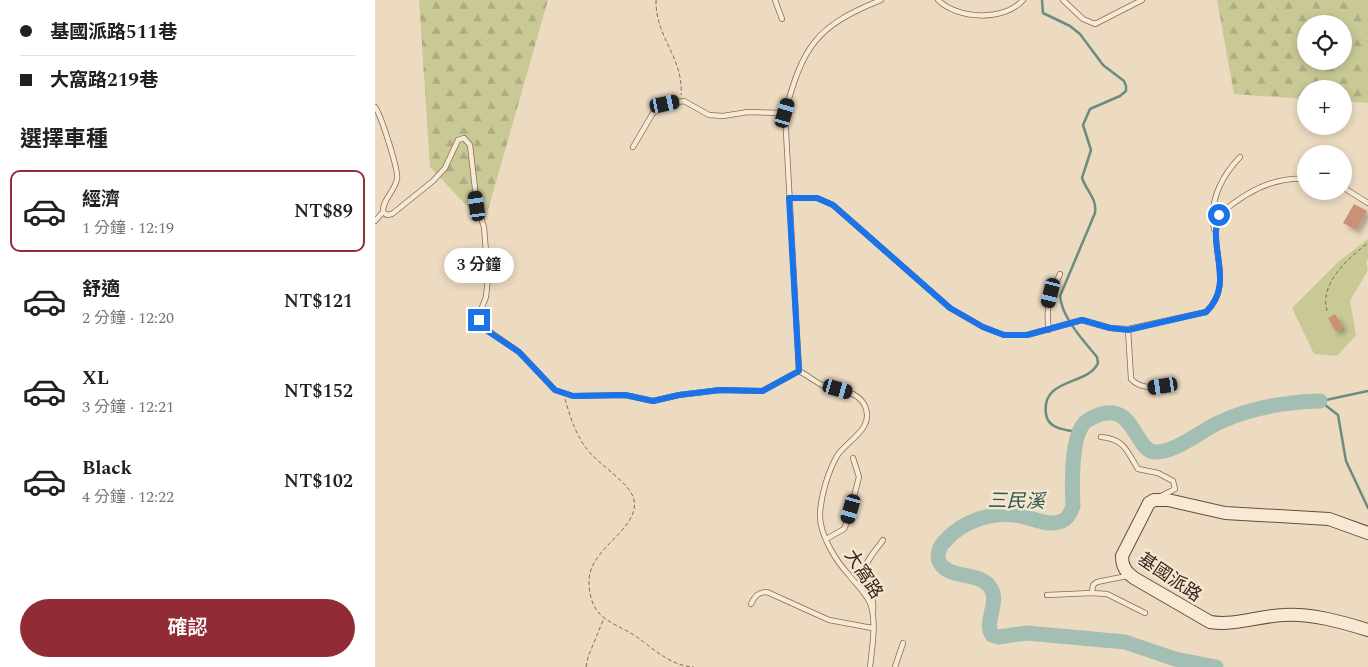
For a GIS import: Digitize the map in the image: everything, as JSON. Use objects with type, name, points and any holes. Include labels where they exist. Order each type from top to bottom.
[{"type":"street","points":[[1154,500],[1182,502],[1225,513],[1329,519],[1368,533]]},
{"type":"street","name":"基國派路","points":[[1154,500],[1149,503],[1122,556],[1122,563],[1131,575],[1210,622],[1222,624],[1286,614],[1320,618],[1368,630]]},
{"type":"lane","points":[[775,0],[782,19]]},
{"type":"lane","points":[[383,212],[387,215],[392,214],[433,181],[445,168],[458,140],[461,138],[467,140],[473,155],[477,206],[484,227],[488,277],[486,297],[479,315],[480,325],[519,352],[547,384],[563,394],[573,396],[625,395],[653,401],[679,395],[720,390],[763,391],[799,371],[785,113],[794,78],[805,53],[822,32],[841,18],[881,0]]},
{"type":"lane","points":[[937,0],[955,11],[985,16],[1014,7],[1023,0]]},
{"type":"lane","points":[[1063,0],[1083,19],[1095,24],[1142,0]]},
{"type":"lane","points":[[633,147],[659,107],[681,101],[691,103],[709,115],[723,116],[748,112],[785,113]]},
{"type":"lane","points":[[375,107],[383,126],[398,176],[396,185],[383,206],[383,212],[375,221]]},
{"type":"lane","points":[[789,198],[817,198],[833,205],[950,308],[983,327],[1004,335],[1027,335],[1082,320],[1110,328],[1128,330],[1163,320],[1199,315],[1211,308],[1217,297],[1222,276],[1212,213],[1215,197],[1222,180],[1240,157]]},
{"type":"lane","points":[[1215,233],[1219,215],[1266,185],[1279,181],[1297,180]]},
{"type":"lane","points":[[1352,193],[1368,203]]},
{"type":"lane","points":[[1049,330],[1046,313],[1051,293],[1060,274]]},
{"type":"lane","points":[[1128,330],[1131,379],[1135,384],[1152,388],[1174,384]]},
{"type":"lane","name":"大窩路","points":[[799,371],[820,384],[857,396],[865,406],[866,424],[837,457],[825,485],[820,514],[826,538],[847,574],[869,602],[873,615],[870,667]]},
{"type":"lane","points":[[1101,437],[1109,438],[1123,445],[1131,453],[1138,469],[1158,473],[1173,481],[1175,489],[1154,500]]},
{"type":"lane","points":[[826,538],[844,529],[848,520],[859,477],[853,458]]},
{"type":"lane","points":[[873,615],[874,602],[864,572],[866,565],[883,540]]},
{"type":"lane","points":[[1092,593],[1093,585],[1097,582],[1131,575]]},
{"type":"lane","points":[[751,604],[755,596],[761,592],[767,592],[829,620],[872,628]]},
{"type":"lane","points":[[1047,595],[1107,594],[1145,613]]},
{"type":"lane","points":[[895,667],[903,643]]},
{"type":"path","points":[[656,0],[657,18],[682,76],[681,101]]},
{"type":"path","points":[[1327,311],[1324,301],[1329,285],[1348,260],[1368,243]]},
{"type":"path","points":[[563,394],[574,427],[585,447],[596,461],[630,490],[635,500],[631,519],[597,556],[590,573],[591,600],[599,613],[675,663],[694,667]]},
{"type":"path","points":[[586,667],[588,657],[605,617]]},
{"type":"green space","points":[[419,0],[548,0],[484,224],[430,167]]},
{"type":"green space","points":[[1217,0],[1368,0],[1368,103],[1352,102],[1352,80],[1297,80],[1297,98],[1234,94]]},
{"type":"green space","points":[[1368,239],[1368,259],[1366,261],[1368,270],[1350,301],[1356,335],[1337,356],[1314,354],[1292,308],[1338,262]]},
{"type":"building","points":[[1354,204],[1367,211],[1356,230],[1343,223]]},
{"type":"building","points":[[1335,314],[1343,327],[1336,332],[1328,318]]},
{"type":"waterway","points":[[1042,0],[1043,13],[1070,26],[1080,34],[1103,65],[1124,81],[1126,86],[1126,91],[1120,96],[1090,109],[1083,125],[1091,150],[1082,178],[1095,203],[1095,213],[1060,296],[1069,320],[1097,357],[1098,363],[1093,370],[1058,388],[1046,402],[1046,414],[1050,423],[1058,428],[1078,432]]},
{"type":"waterway","name":"三民溪","points":[[1321,401],[1368,391]]},
{"type":"waterway","points":[[1320,401],[1338,415],[1346,461],[1368,508]]},
{"type":"waterway","name":"三民溪","points":[[1216,667],[1175,659],[1125,642],[1027,633],[998,637],[992,635],[989,624],[994,599],[990,587],[979,579],[950,572],[940,563],[939,549],[960,528],[989,516],[1021,516],[1052,523],[1066,519],[1073,506],[1073,460],[1078,435],[1082,426],[1088,420],[1103,413],[1115,413],[1124,418],[1148,450],[1156,452],[1172,448],[1220,422],[1256,409],[1281,404],[1320,401]]},
{"type":"route","points":[[479,320],[483,328],[519,352],[533,365],[547,384],[563,394],[573,396],[625,395],[653,401],[679,395],[720,390],[763,391],[772,388],[799,371],[789,198],[800,196],[817,198],[833,205],[853,220],[914,278],[950,308],[983,327],[1004,335],[1027,335],[1065,325],[1075,320],[1128,330],[1158,321],[1199,315],[1206,312],[1211,308],[1221,285],[1222,276],[1215,233],[1219,215]]}]
